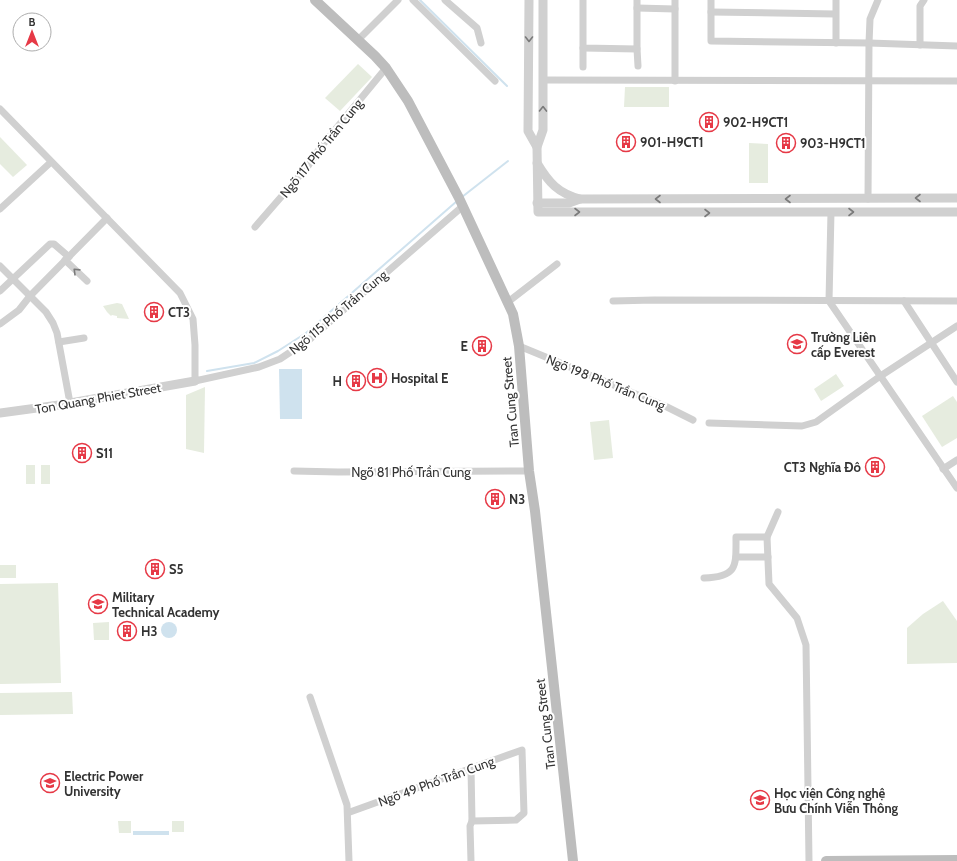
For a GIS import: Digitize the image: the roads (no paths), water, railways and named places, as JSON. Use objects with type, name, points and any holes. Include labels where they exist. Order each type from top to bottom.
[{"type":"main road","name":"Tran Cung Street","points":[[315,0],[375,56],[386,68],[408,101],[461,203],[513,314],[519,346],[529,471],[535,511],[573,861]]},
{"type":"main road","points":[[826,861],[957,860]]},
{"type":"street","points":[[358,40],[398,0]]},
{"type":"street","points":[[413,0],[495,81]]},
{"type":"street","points":[[445,0],[477,28],[481,43]]},
{"type":"street","points":[[529,0],[528,131],[537,146]]},
{"type":"street","points":[[543,0],[543,130],[537,146],[538,212],[957,212]]},
{"type":"street","points":[[583,0],[583,67]]},
{"type":"street","points":[[637,0],[638,66]]},
{"type":"street","points":[[675,0],[675,81]]},
{"type":"street","points":[[711,0],[711,41],[869,43],[957,46]]},
{"type":"street","points":[[836,0],[836,43]]},
{"type":"street","points":[[868,199],[868,81],[870,19],[878,0]]},
{"type":"street","points":[[920,45],[920,6],[924,0]]},
{"type":"street","points":[[637,8],[675,8]]},
{"type":"street","points":[[711,12],[835,14]]},
{"type":"street","points":[[583,48],[637,49]]},
{"type":"street","name":"Ngõ 117 Phố Trần Cung","points":[[255,227],[308,166],[320,148],[386,68]]},
{"type":"street","points":[[544,80],[957,81]]},
{"type":"street","points":[[0,109],[180,294],[193,319],[195,381]]},
{"type":"street","points":[[0,209],[51,162]]},
{"type":"street","points":[[537,162],[549,182],[570,196],[580,199],[957,198]]},
{"type":"street","points":[[537,203],[569,203],[580,199]]},
{"type":"street","name":"Ngõ 115 Phố Trần Cung","points":[[195,381],[259,367],[280,359],[310,338],[461,203]]},
{"type":"street","points":[[831,212],[829,301],[879,377],[944,469],[955,480],[957,488]]},
{"type":"street","points":[[0,324],[19,310],[30,296],[107,218]]},
{"type":"street","points":[[0,291],[50,244],[54,244],[86,281]]},
{"type":"street","points":[[508,302],[557,264]]},
{"type":"street","points":[[0,266],[46,312],[53,322],[59,342],[70,403]]},
{"type":"street","points":[[613,301],[957,301]]},
{"type":"street","points":[[904,301],[957,382]]},
{"type":"street","points":[[709,423],[802,426],[816,422],[879,377],[957,326]]},
{"type":"street","points":[[59,342],[84,338]]},
{"type":"street","name":"Ngõ 198 Phố Trần Cung","points":[[519,346],[667,407],[693,420]]},
{"type":"street","name":"Ton Quang Phiet Street","points":[[0,413],[70,403],[195,381]]},
{"type":"street","points":[[944,469],[957,460]]},
{"type":"street","name":"Ngõ 81 Phố Trần Cung","points":[[294,471],[529,471]]},
{"type":"street","points":[[778,512],[767,537],[769,584],[793,612],[806,645],[809,861]]},
{"type":"street","points":[[704,578],[726,575],[734,567],[736,557],[736,537],[767,537]]},
{"type":"street","points":[[736,557],[768,557]]},
{"type":"street","points":[[310,697],[347,805],[348,861]]},
{"type":"street","name":"Ngõ 49 Phố Trần Cung","points":[[350,812],[522,750],[524,813],[516,820],[472,821]]},
{"type":"street","points":[[471,768],[471,861]]},
{"type":"water","points":[[279,369],[302,369],[302,419],[280,419]]},
{"type":"water","points":[[166,622],[172,622],[177,627],[175,636],[172,638],[166,638],[161,633],[161,627]]},
{"type":"water","points":[[133,831],[169,831],[169,835],[133,835]]},
{"type":"waterway","points":[[420,0],[507,86]]},
{"type":"waterway","points":[[462,197],[508,161]]},
{"type":"waterway","points":[[207,371],[254,363],[278,351],[306,333],[457,201]]},
{"type":"place","name":"902-H9CT1","points":[[709,122]]},
{"type":"place","name":"901-H9CT1","points":[[626,142]]},
{"type":"place","name":"903-H9CT1","points":[[786,143]]},
{"type":"place","name":"CT3","points":[[154,312]]},
{"type":"place","name":"Trường Liên cấp Everest","points":[[797,344]]},
{"type":"place","name":"E","points":[[482,346]]},
{"type":"place","name":"Hospital E","points":[[377,378]]},
{"type":"place","name":"H","points":[[356,381]]},
{"type":"place","name":"S11","points":[[82,453]]},
{"type":"place","name":"CT3 Nghĩa Đô","points":[[875,467]]},
{"type":"place","name":"N3","points":[[495,499]]},
{"type":"place","name":"S5","points":[[155,569]]},
{"type":"place","name":"Military Technical Academy","points":[[98,604]]},
{"type":"place","name":"H3","points":[[127,631]]},
{"type":"place","name":"Electric Power University","points":[[50,783]]},
{"type":"place","name":"Học viện Công nghệ Bưu Chính Viễn Thông","points":[[760,800]]}]
